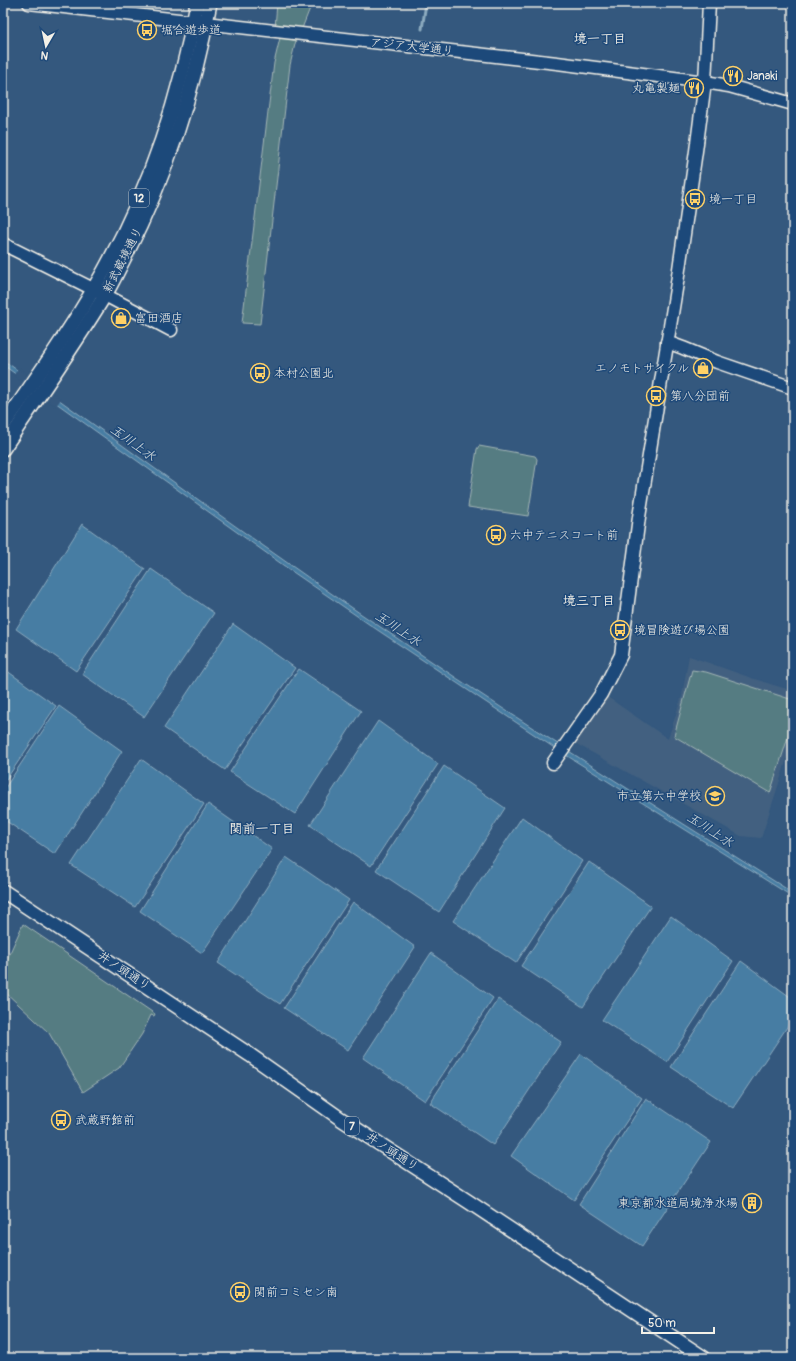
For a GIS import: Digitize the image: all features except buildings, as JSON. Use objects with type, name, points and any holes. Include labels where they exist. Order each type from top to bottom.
[{"type":"main road","name":"新武蔵境通り","points":[[3,426],[30,397],[49,382],[105,295],[135,238],[169,158],[189,94],[200,22],[196,3]]},
{"type":"main road","name":"新武蔵境通り","points":[[3,449],[30,397],[37,374],[94,289],[134,210],[158,148],[200,22],[210,3]]},
{"type":"main road","name":"井ノ頭通り","points":[[3,891],[250,1055],[341,1119],[704,1358]]},
{"type":"street","name":"アジア大学通り","points":[[29,3],[580,66],[705,82],[729,86],[793,104]]},
{"type":"street","points":[[553,763],[601,694],[621,655],[639,517],[677,283],[705,82],[709,3]]},
{"type":"street","points":[[3,244],[94,289],[171,330]]},
{"type":"street","points":[[667,342],[718,362],[793,388]]},
{"type":"shaded area","points":[[3,360],[358,612],[457,679],[793,893],[793,897],[553,747],[376,629],[290,570],[3,365]]},
{"type":"shaded area","points":[[82,524],[145,569],[76,671],[16,629]]},
{"type":"shaded area","points":[[151,569],[214,613],[144,717],[82,674]]},
{"type":"shaded area","points":[[233,624],[295,668],[225,770],[164,728]]},
{"type":"shaded area","points":[[689,656],[793,691],[793,740],[761,838],[741,836],[575,743],[606,696],[668,739],[682,696]]},
{"type":"shaded area","points":[[3,668],[56,706],[3,784]]},
{"type":"shaded area","points":[[299,669],[361,711],[295,814],[230,772]]},
{"type":"shaded area","points":[[59,706],[122,751],[55,854],[3,819],[3,791]]},
{"type":"shaded area","points":[[378,721],[438,764],[371,866],[310,825]]},
{"type":"shaded area","points":[[141,759],[204,804],[135,907],[71,865]]},
{"type":"shaded area","points":[[444,766],[505,808],[439,912],[376,870]]},
{"type":"shaded area","points":[[208,804],[272,849],[202,953],[140,911]]},
{"type":"shaded area","points":[[522,817],[582,861],[516,963],[453,921]]},
{"type":"shaded area","points":[[286,857],[349,900],[280,1004],[218,963]]},
{"type":"shaded area","points":[[589,862],[651,906],[583,1007],[521,966]]},
{"type":"shaded area","points":[[353,902],[415,947],[348,1050],[284,1008]]},
{"type":"shaded area","points":[[3,906],[10,911],[3,927]]},
{"type":"shaded area","points":[[671,916],[733,961],[667,1062],[602,1020]]},
{"type":"shaded area","points":[[431,953],[493,998],[425,1101],[363,1058]]},
{"type":"shaded area","points":[[741,961],[793,999],[793,1018],[733,1108],[671,1067]]},
{"type":"shaded area","points":[[498,999],[561,1042],[493,1145],[430,1103]]},
{"type":"shaded area","points":[[581,1054],[642,1098],[574,1200],[511,1156]]},
{"type":"shaded area","points":[[646,1098],[711,1142],[642,1246],[579,1204]]},
{"type":"green space","points":[[135,3],[151,3],[152,12],[137,9]]},
{"type":"green space","points":[[277,3],[312,3],[301,31],[275,28]]},
{"type":"green space","points":[[280,38],[296,40],[290,65],[260,324],[242,323],[274,63]]},
{"type":"green space","points":[[479,446],[535,456],[537,459],[528,516],[468,507],[477,449]]},
{"type":"green space","points":[[692,670],[706,672],[793,700],[793,722],[770,793],[674,736]]},
{"type":"green space","points":[[23,924],[155,1014],[154,1016],[151,1015],[142,1034],[119,1068],[83,1092],[49,1033],[3,990],[3,968]]},
{"type":"pier","points":[[18,368],[61,399],[56,406],[14,375]]},
{"type":"waterway","points":[[422,29],[426,3]]},
{"type":"place","name":"堀合遊歩道","points":[[147,30]]},
{"type":"place","name":"Janaki","points":[[733,76]]},
{"type":"place","name":"丸亀製麺","points":[[694,88]]},
{"type":"place","name":"境一丁目","points":[[695,199]]},
{"type":"place","name":"富田酒店","points":[[121,318]]},
{"type":"place","name":"エノモトサイクル","points":[[703,368]]},
{"type":"place","name":"本村公園北","points":[[260,373]]},
{"type":"place","name":"第八分団前","points":[[656,396]]},
{"type":"place","name":"六中テニスコート前","points":[[496,535]]},
{"type":"place","name":"境冒険遊び場公園","points":[[620,630]]},
{"type":"place","name":"市立第六中学校","points":[[715,796]]},
{"type":"place","name":"武蔵野館前","points":[[61,1120]]},
{"type":"place","name":"東京都水道局境浄水場","points":[[752,1203]]},
{"type":"place","name":"関前コミセン南","points":[[240,1292]]},
{"type":"district","name":"境一丁目","points":[[600,39]]},
{"type":"district","name":"境三丁目","points":[[589,601]]},
{"type":"district","name":"関前一丁目","points":[[262,829]]},
{"type":"water label","name":"玉川上水","points":[[133,443]]},
{"type":"water label","name":"玉川上水","points":[[398,629]]},
{"type":"water label","name":"玉川上水","points":[[710,830]]}]
